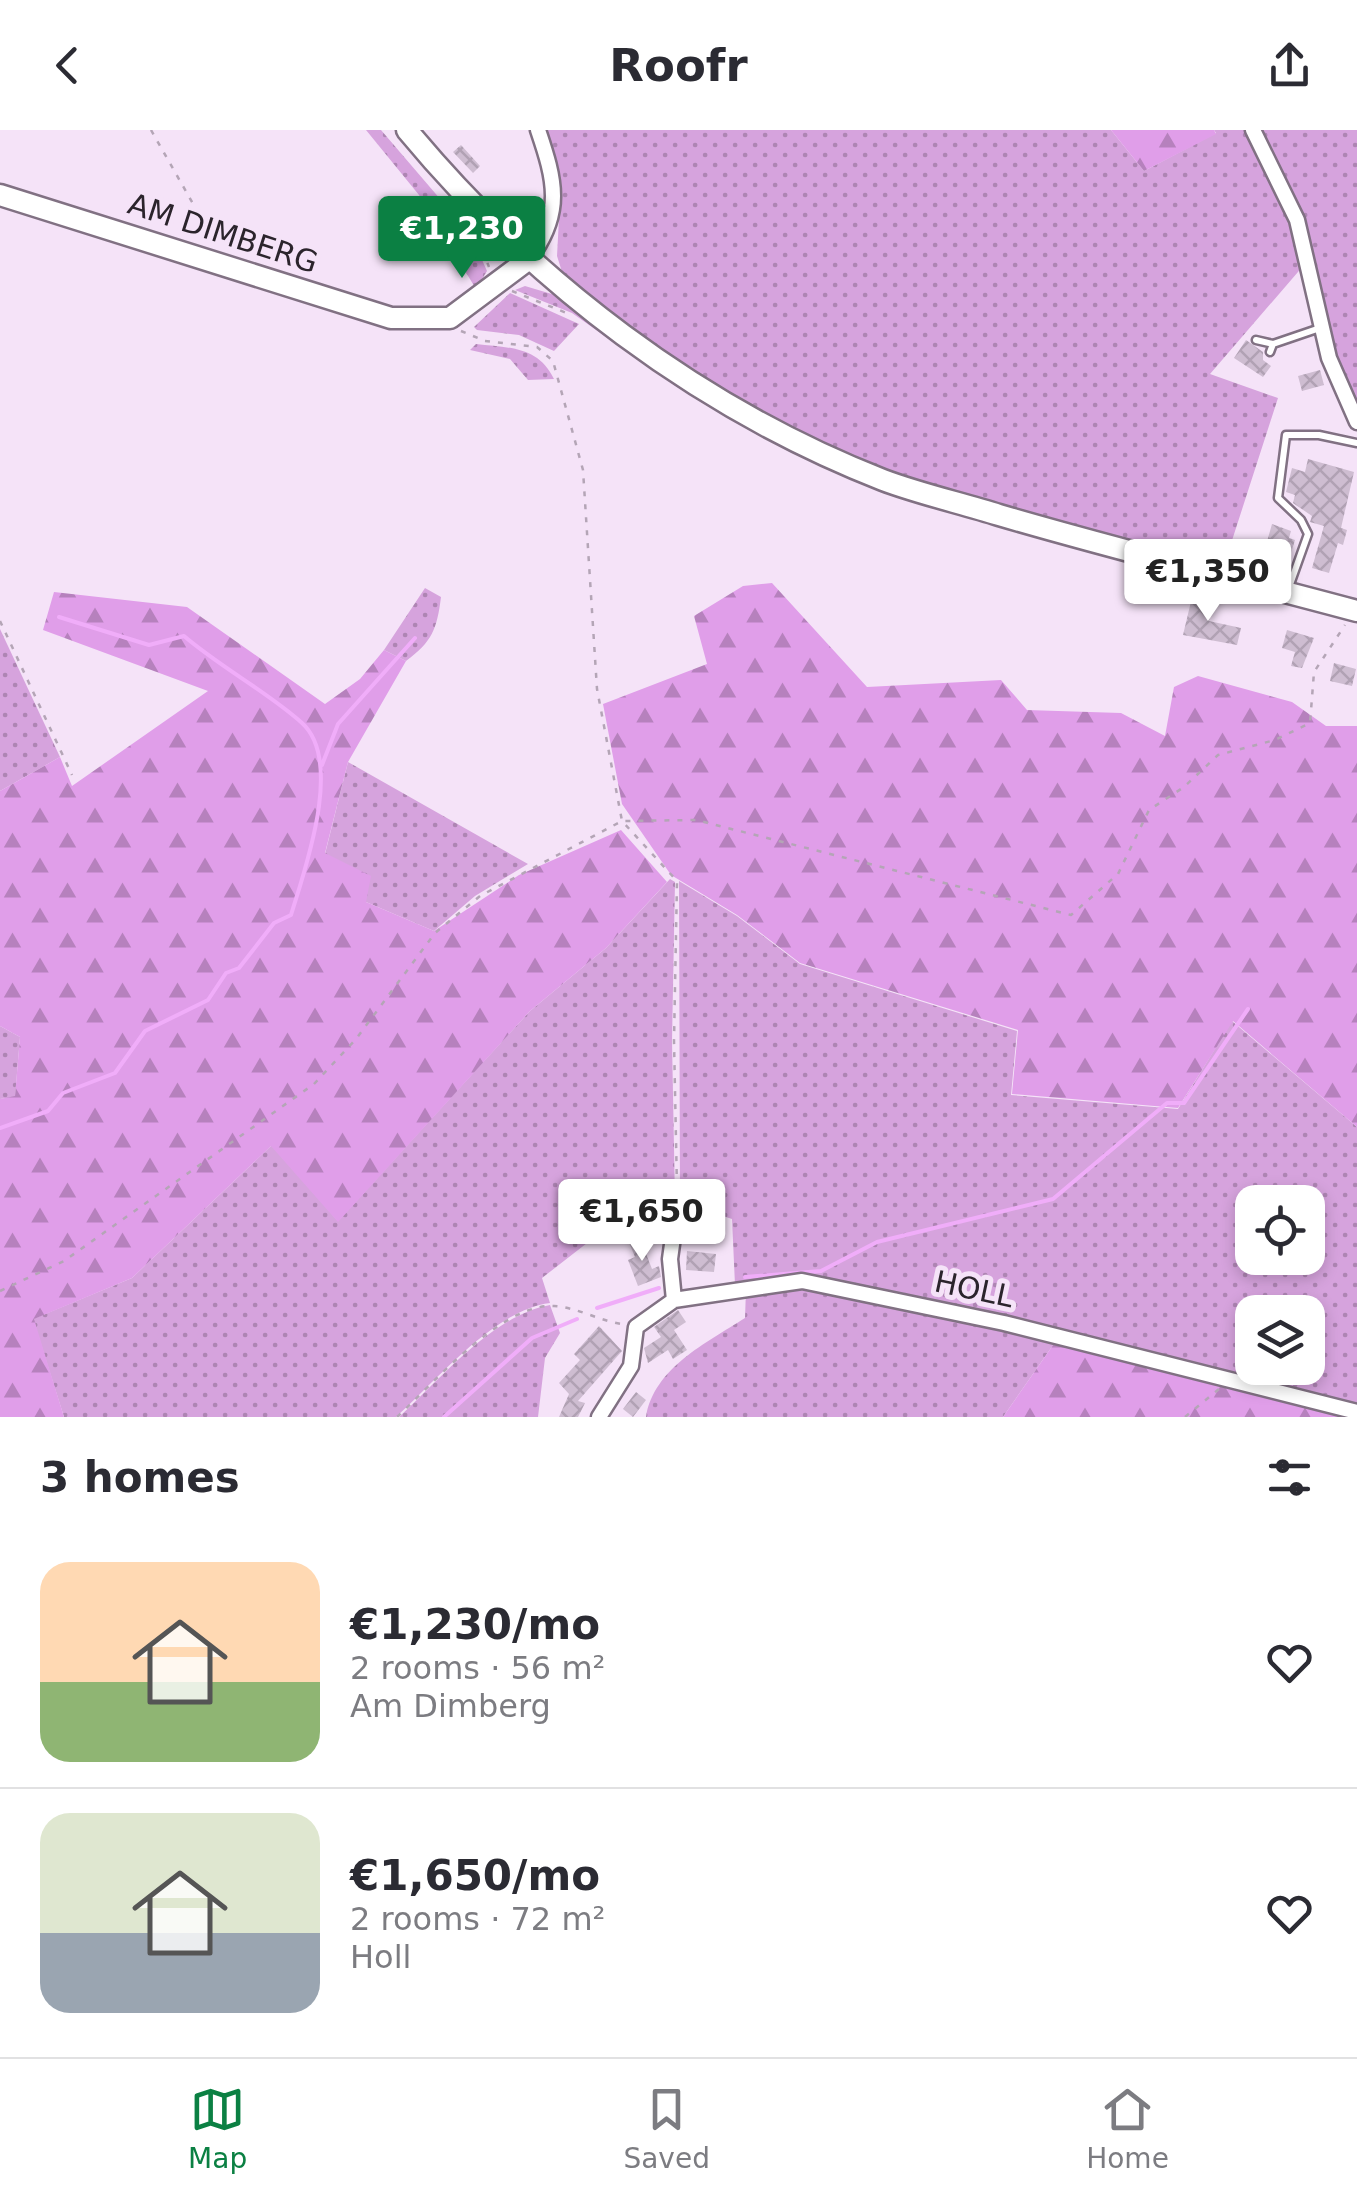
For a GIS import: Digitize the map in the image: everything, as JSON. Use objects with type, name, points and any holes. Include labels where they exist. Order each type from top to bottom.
[{"type":"main road","points":[[406,130],[529,259],[679,373],[770,429],[868,473],[1116,549],[1356,610]]},
{"type":"main road","name":"AM DIMBERG","points":[[0,195],[392,318],[450,318]]},
{"type":"main road","points":[[450,318],[529,259]]},
{"type":"street","points":[[529,259],[542,241],[556,183],[538,130]]},
{"type":"street","points":[[1254,130],[1297,220],[1321,327],[1341,390],[1357,422]]},
{"type":"street","points":[[674,1300],[670,1259],[678,1201]]},
{"type":"street","name":"HOLL","points":[[636,1327],[674,1300],[802,1281],[1231,1377],[1357,1412]]},
{"type":"street","points":[[599,1417],[631,1366],[636,1327]]},
{"type":"lane","points":[[1256,340],[1272,348],[1321,327]]},
{"type":"lane","points":[[1287,592],[1308,534],[1301,520],[1278,498],[1286,435],[1319,434],[1357,443]]},
{"type":"path","points":[[150,130],[230,267]]},
{"type":"path","points":[[461,215],[474,229],[490,271],[501,282]]},
{"type":"path","points":[[450,318],[464,334],[537,347],[554,362],[583,470],[597,690],[622,821],[677,881],[674,1041],[678,1201]]},
{"type":"path","points":[[0,1291],[64,1261],[314,1084],[356,1039],[435,933],[480,896],[622,821],[696,820],[1071,915],[1118,874],[1148,810],[1184,788],[1218,755],[1274,740],[1310,723],[1314,672],[1356,610]]},
{"type":"path","points":[[0,622],[72,775]]},
{"type":"path","points":[[397,1417],[502,1323],[529,1307],[558,1306],[636,1327]]},
{"type":"path","points":[[1186,1417],[1231,1377]]},
{"type":"shaded area","points":[[366,130],[381,130],[471,235],[487,271],[476,289],[419,195]]},
{"type":"shaded area","points":[[542,130],[1111,130],[1144,171],[1216,133],[1214,130],[1250,130],[1282,197],[1304,265],[1210,374],[1278,398],[1226,559],[1077,529],[865,465],[773,424],[653,345],[563,275],[557,256],[561,180]]},
{"type":"shaded area","points":[[1259,130],[1357,130],[1357,414],[1332,353],[1309,241]]},
{"type":"shaded area","points":[[525,286],[555,295],[638,357],[728,412],[1067,546],[909,499],[803,455],[677,387],[572,313],[515,290]]},
{"type":"shaded area","points":[[510,293],[579,324],[554,351],[519,335],[477,330],[474,327]]},
{"type":"shaded area","points":[[476,344],[531,354],[554,379],[528,380],[510,359],[470,350]]},
{"type":"shaded area","points":[[425,588],[441,597],[438,618],[427,641],[406,661],[384,650]]},
{"type":"shaded area","points":[[0,629],[60,757],[0,791]]},
{"type":"shaded area","points":[[348,762],[528,864],[475,896],[434,931],[366,902],[325,854]]},
{"type":"shaded area","points":[[670,879],[675,882],[675,1201],[645,1198],[542,1278],[550,1303],[529,1308],[487,1332],[396,1417],[64,1417],[33,1319],[132,1278],[272,1145],[338,1221],[530,1011],[606,948]]},
{"type":"shaded area","points":[[679,881],[737,916],[800,964],[1017,1031],[1011,1095],[1178,1109],[1232,1021],[1357,1127],[1357,1407],[1272,1385],[1325,1385],[1325,1295],[1235,1295],[1235,1375],[1067,1332],[804,1275],[735,1285],[732,1219],[680,1202]]},
{"type":"shaded area","points":[[0,1026],[20,1037],[15,1097],[0,1099]]},
{"type":"shaded area","points":[[746,1289],[813,1289],[1058,1338],[1003,1417],[646,1417],[659,1384],[684,1358],[745,1318]]},
{"type":"shaded area","points":[[550,1305],[560,1333],[545,1358],[538,1417],[399,1417],[488,1335],[528,1311]]},
{"type":"green space","points":[[1111,130],[1214,130],[1216,134],[1144,171]]},
{"type":"green space","points":[[772,583],[867,687],[1001,680],[1027,710],[1121,713],[1165,736],[1174,687],[1198,676],[1292,702],[1326,726],[1357,726],[1357,1127],[1233,1021],[1178,1108],[1012,1094],[1018,1030],[800,963],[737,915],[671,875],[622,804],[603,704],[707,664],[694,616],[743,586]]},
{"type":"green space","points":[[54,592],[187,607],[325,704],[360,679],[384,650],[406,661],[348,762],[325,853],[371,876],[366,902],[434,931],[519,875],[621,830],[667,882],[606,948],[530,1011],[338,1222],[271,1146],[132,1278],[34,1319],[64,1417],[0,1417],[0,1099],[15,1096],[20,1037],[0,1026],[0,791],[60,757],[72,786],[208,691],[43,630]]},
{"type":"green space","points":[[1058,1338],[1349,1417],[1003,1417]]},
{"type":"building","points":[[461,145],[480,166],[473,173],[453,152]]},
{"type":"building","points":[[1246,340],[1263,352],[1263,360],[1271,366],[1263,377],[1234,358]]},
{"type":"building","points":[[1320,370],[1324,385],[1302,391],[1298,376]]},
{"type":"building","points":[[1308,459],[1354,472],[1341,528],[1347,530],[1343,545],[1338,543],[1329,573],[1312,568],[1324,526],[1310,522],[1312,516],[1293,503],[1295,495],[1286,492],[1292,468],[1305,472]]},
{"type":"building","points":[[1272,524],[1291,531],[1289,538],[1295,540],[1291,553],[1266,545]]},
{"type":"building","points":[[1193,593],[1213,603],[1209,621],[1241,628],[1237,645],[1183,635]]},
{"type":"building","points":[[1287,630],[1314,638],[1302,668],[1291,666],[1295,652],[1282,648]]},
{"type":"building","points":[[1334,663],[1356,669],[1352,686],[1330,681]]},
{"type":"building","points":[[639,1236],[652,1269],[659,1266],[661,1277],[638,1286],[628,1260],[635,1257],[628,1240]]},
{"type":"building","points":[[687,1251],[716,1254],[714,1272],[686,1270]]},
{"type":"building","points":[[678,1310],[686,1322],[674,1330],[687,1350],[673,1359],[668,1350],[648,1363],[644,1348],[661,1337],[654,1327]]},
{"type":"building","points":[[599,1326],[622,1351],[578,1401],[585,1403],[578,1417],[559,1417],[569,1394],[559,1383],[580,1360],[574,1354]]},
{"type":"building","points":[[636,1392],[646,1400],[633,1417],[623,1409]]},
{"type":"waterway","points":[[0,1128],[48,1111],[63,1093],[115,1073],[145,1031],[208,1000],[226,973],[239,968],[274,923],[291,915],[312,844],[321,788],[314,740],[302,723],[184,636],[149,645],[59,617]]},
{"type":"waterway","points":[[322,765],[338,724],[415,638]]},
{"type":"waterway","points":[[745,1277],[821,1271],[877,1242],[1053,1199],[1167,1103],[1184,1103],[1248,1009]]},
{"type":"waterway","points":[[597,1308],[659,1288]]},
{"type":"waterway","points":[[444,1417],[532,1338],[577,1319]]}]
